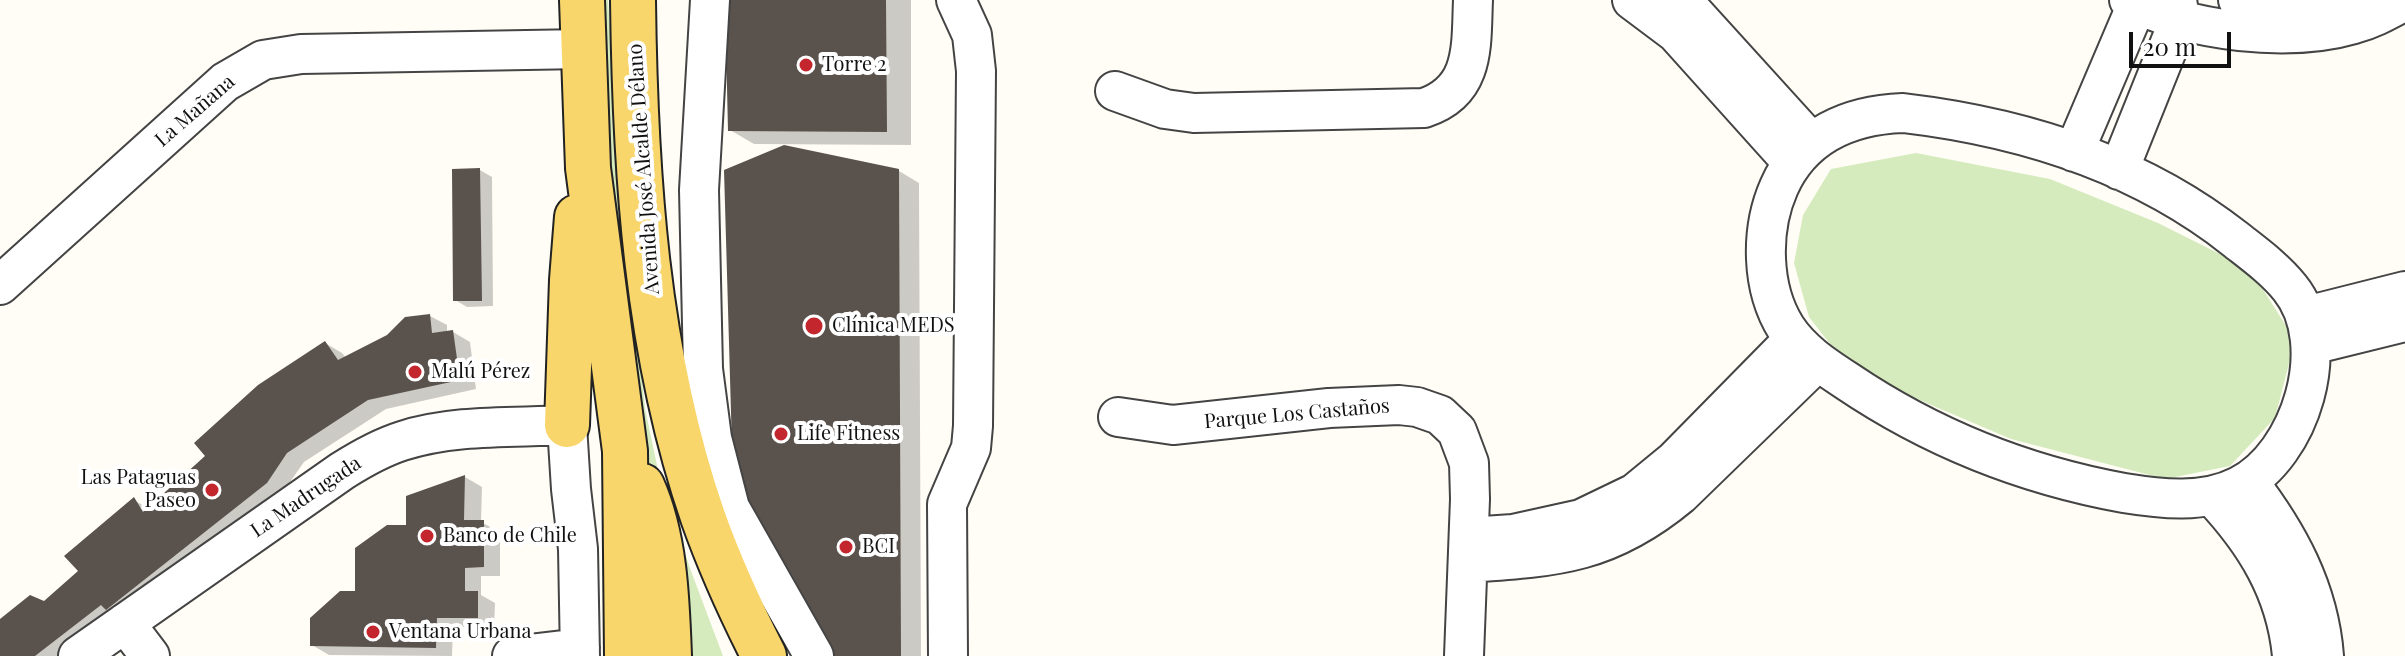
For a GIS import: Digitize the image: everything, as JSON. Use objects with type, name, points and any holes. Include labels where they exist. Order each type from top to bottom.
[{"type":"main road","points":[[582,0],[588,168],[625,451],[627,656]]},
{"type":"main road","name":"Avenida José Alcalde Délano","points":[[633,0],[645,236],[666,379],[682,447],[703,515],[744,616],[764,656]]},
{"type":"main road","points":[[567,425],[577,214],[588,168]]},
{"type":"main road","points":[[625,451],[648,499],[659,549],[669,656]]},
{"type":"street","points":[[710,0],[699,190],[703,369],[712,438],[730,508],[814,656]]},
{"type":"street","points":[[948,656],[947,504],[971,448],[973,410],[976,71],[972,35],[956,0]]},
{"type":"street","points":[[1115,91],[1165,109],[1194,113],[1424,108],[1456,89],[1465,74],[1470,58],[1473,0]]},
{"type":"street","points":[[1632,0],[1676,33],[1802,152]]},
{"type":"street","points":[[1682,0],[1802,152]]},
{"type":"street","points":[[2238,0],[2296,4],[2404,1]]},
{"type":"street","points":[[2074,152],[2137,1],[2178,9],[2235,30],[2295,32],[2355,24],[2380,15],[2404,1]]},
{"type":"street","points":[[2119,170],[2178,9]]},
{"type":"street","name":"La Mañana","points":[[0,285],[225,82],[263,60],[301,54],[583,49]]},
{"type":"street","points":[[1903,113],[2003,130],[2074,152],[2159,189],[2221,228],[2288,285],[2308,331],[2312,364],[2300,409],[2273,457],[2248,481],[2212,496],[2148,497],[2060,479],[2009,464],[1896,411],[1806,350],[1778,314],[1771,294],[1766,253],[1776,194],[1802,152],[1830,129],[1878,114],[1903,113]]},
{"type":"street","points":[[2308,331],[2405,291]]},
{"type":"street","points":[[2308,331],[2405,322]]},
{"type":"street","points":[[1469,550],[1546,558],[1600,545],[1629,532],[1680,495],[1806,350]]},
{"type":"street","name":"Parque Los Castaños","points":[[1118,417],[1173,425],[1329,408],[1399,405],[1440,415],[1457,431],[1467,453],[1469,550],[1464,656]]},
{"type":"street","points":[[512,656],[580,652],[578,549],[567,425]]},
{"type":"street","name":"La Madrugada","points":[[78,656],[329,480],[374,452],[404,440],[440,432],[567,425]]},
{"type":"street","points":[[2248,481],[2284,532],[2303,569],[2317,611],[2324,656]]},
{"type":"street","points":[[2212,496],[2237,523],[2269,572],[2286,619],[2292,656]]},
{"type":"street","points":[[744,616],[765,630],[792,656]]},
{"type":"street","points":[[125,623],[150,656]]},
{"type":"green space","points":[[598,0],[608,0],[620,171],[645,408],[660,480],[723,656],[682,656],[647,469],[605,108]]},
{"type":"green space","points":[[1916,153],[2050,179],[2158,223],[2250,269],[2295,340],[2275,418],[2230,466],[2165,479],[2011,439],[1882,384],[1834,349],[1809,317],[1794,263],[1803,215],[1831,169]]},
{"type":"building","name":"Torre 2","points":[[725,0],[886,0],[887,132],[728,131]]},
{"type":"building","name":"Clínica MEDS","points":[[784,145],[899,169],[901,656],[829,656],[733,482],[724,170]]},
{"type":"building","points":[[480,168],[482,301],[453,301],[452,169]]},
{"type":"building","name":"Las Pataguas Paseo","points":[[430,314],[432,333],[453,330],[460,380],[368,400],[287,453],[267,483],[106,610],[101,605],[35,656],[0,656],[0,619],[30,595],[44,601],[78,571],[64,556],[134,497],[143,512],[205,456],[194,443],[258,385],[325,341],[338,360],[387,335],[405,317]]},
{"type":"building","points":[[465,475],[464,520],[484,520],[484,567],[465,568],[465,591],[478,591],[478,618],[437,618],[436,648],[310,646],[310,618],[340,591],[355,591],[355,548],[387,525],[406,525],[406,496]]},
{"type":"place","name":"Torre 2","points":[[806,65]]},
{"type":"place","name":"Clínica MEDS","points":[[814,326]]},
{"type":"place","name":"Malú Pérez","points":[[415,372]]},
{"type":"place","name":"Life Fitness","points":[[781,434]]},
{"type":"place","name":"Las Pataguas Paseo","points":[[212,490]]},
{"type":"place","name":"Banco de Chile","points":[[427,536]]},
{"type":"place","name":"BCI","points":[[846,547]]},
{"type":"place","name":"Ventana Urbana","points":[[373,632]]}]
